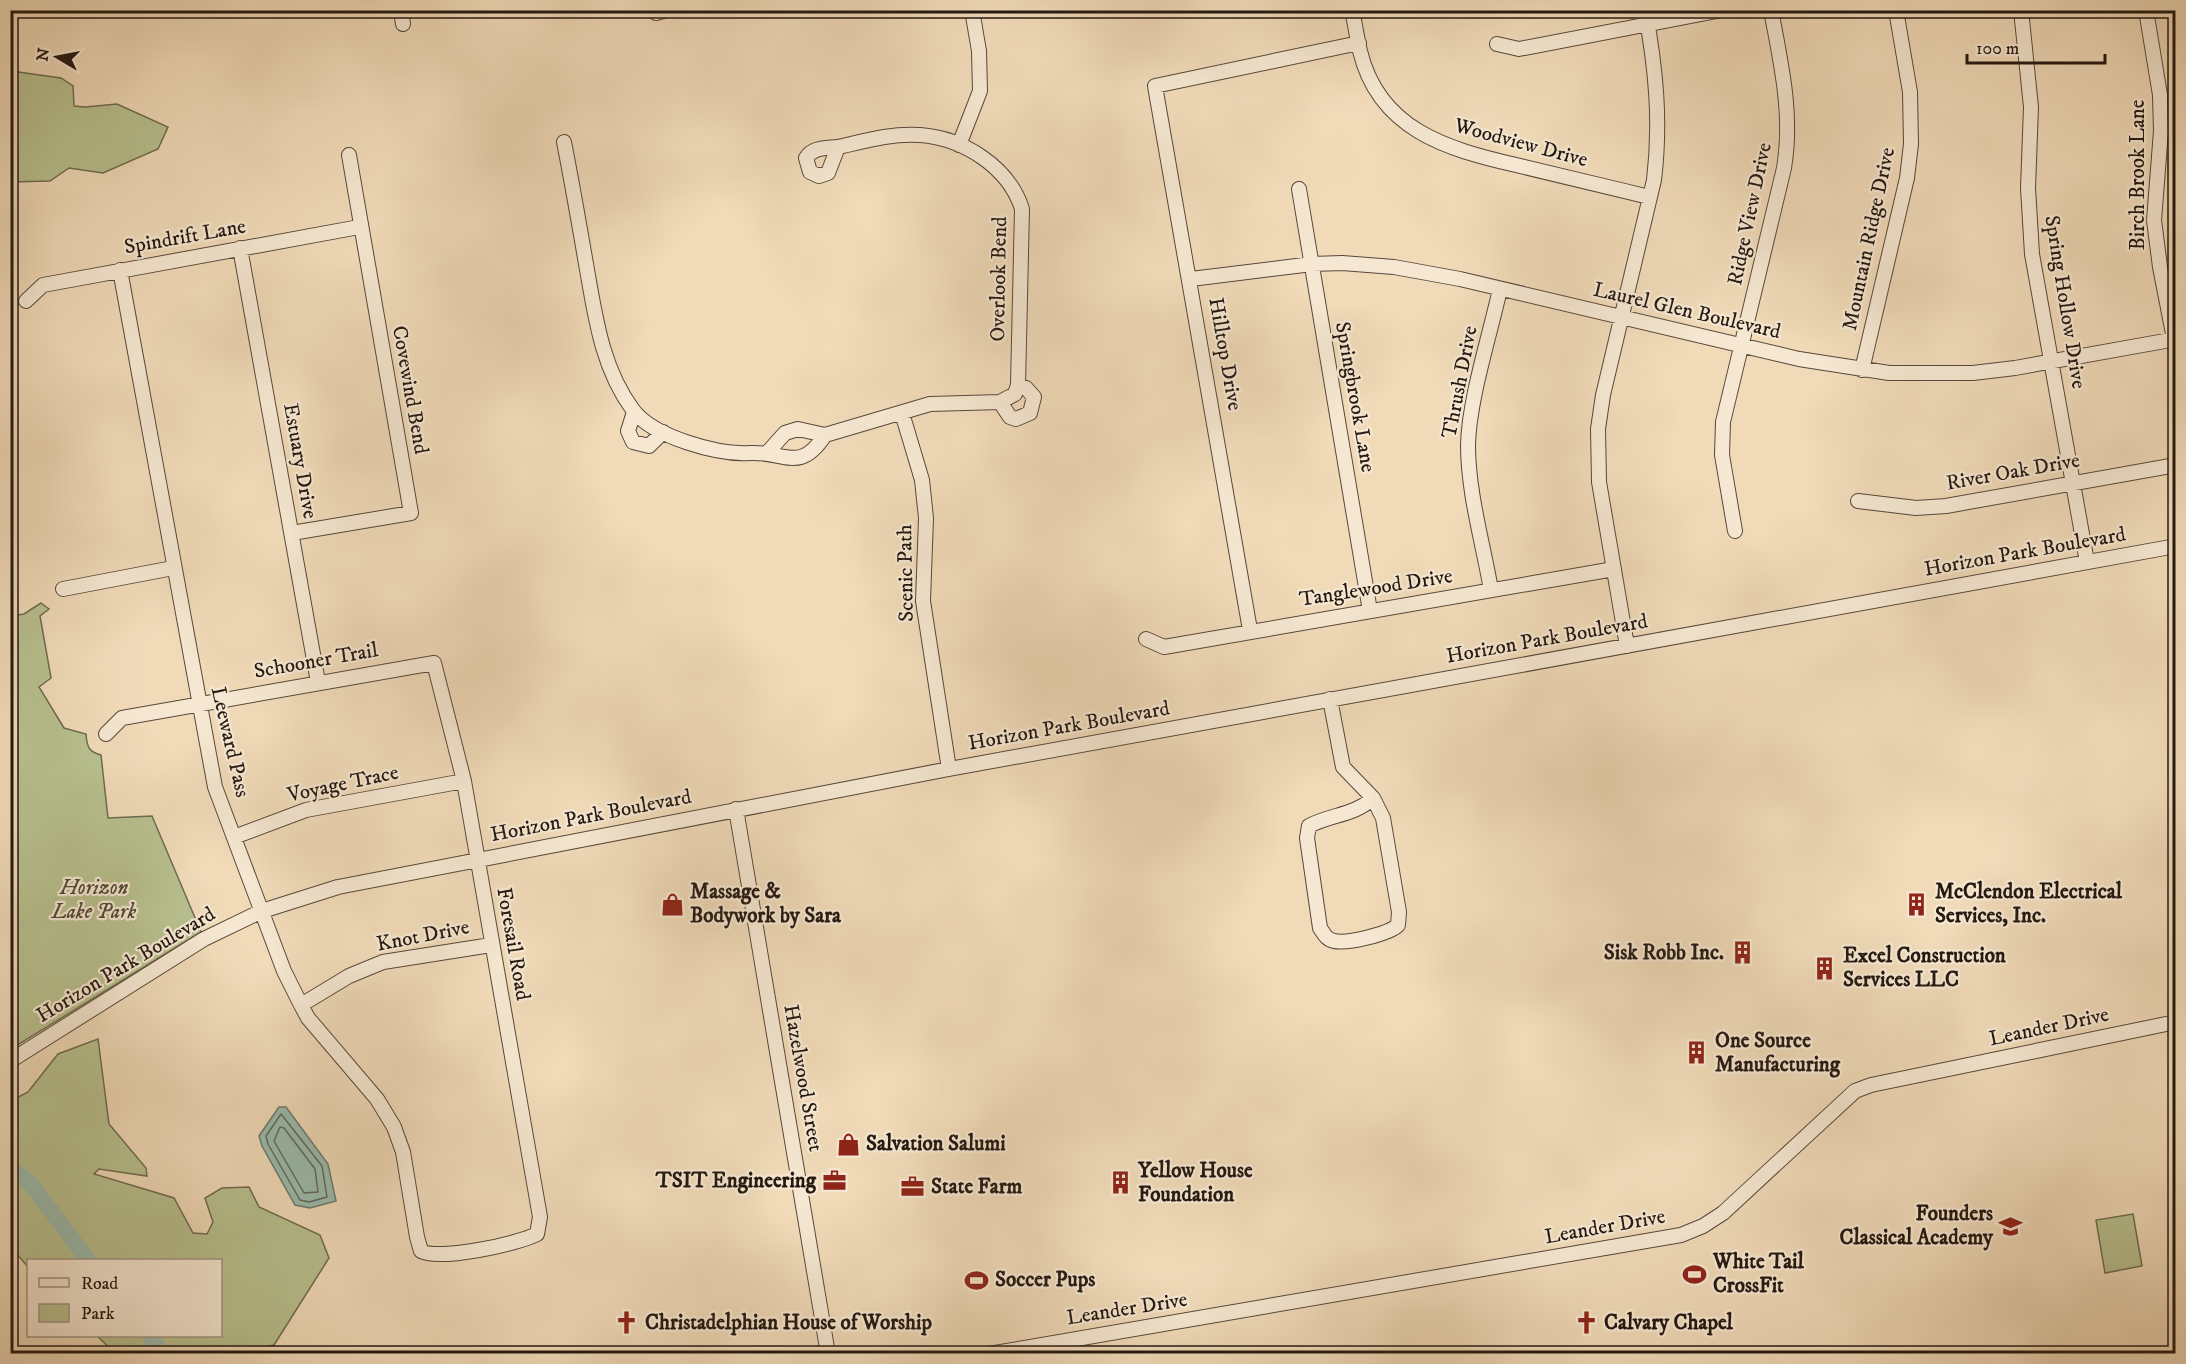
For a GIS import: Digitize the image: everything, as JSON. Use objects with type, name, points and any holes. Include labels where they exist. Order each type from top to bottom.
[{"type":"street","points":[[959,145],[980,91],[979,51],[972,10]]},
{"type":"street","name":"Woodview Drive","points":[[1352,10],[1367,69],[1387,102],[1404,121],[1432,140],[1464,153],[1649,197]]},
{"type":"street","points":[[1497,44],[1519,49],[1646,17],[1722,10]]},
{"type":"street","name":"Ridge View Drive","points":[[1736,531],[1721,444],[1723,422],[1787,153],[1788,105],[1771,10]]},
{"type":"street","name":"Mountain Ridge Drive","points":[[1862,370],[1907,178],[1911,144],[1910,92],[1896,10]]},
{"type":"street","name":"Spring Hollow Drive","points":[[2022,10],[2031,107],[2028,188],[2032,254],[2087,562]]},
{"type":"street","name":"Birch Brook Lane","points":[[2146,10],[2157,68],[2161,116],[2154,220],[2160,267],[2175,339]]},
{"type":"street","points":[[1628,646],[1599,482],[1597,447],[1600,412],[1649,197],[1657,150],[1658,88],[1646,17]]},
{"type":"street","name":"Hilltop Drive","points":[[1250,630],[1191,279],[1155,86],[1359,43]]},
{"type":"street","points":[[2161,116],[2175,117]]},
{"type":"street","name":"Overlook Bend","points":[[838,147],[890,136],[922,135],[959,145],[977,154],[1006,178],[1017,192],[1022,208],[1018,385]]},
{"type":"street","points":[[564,142],[603,352],[634,412],[663,432],[706,447],[742,454],[768,452],[788,459],[799,459],[809,454],[825,435]]},
{"type":"street","name":"Covewind Bend","points":[[292,533],[411,513],[359,227],[349,155]]},
{"type":"street","name":"Springbrook Lane","points":[[1299,189],[1371,611]]},
{"type":"street","name":"Spindrift Lane","points":[[26,301],[43,285],[359,227]]},
{"type":"street","name":"Estuary Drive","points":[[240,248],[318,682]]},
{"type":"street","name":"Laurel Glen Boulevard","points":[[1191,279],[1312,264],[1342,263],[1394,267],[1500,289],[1742,346],[1862,370],[1941,374],[2015,368],[2175,339]]},
{"type":"street","name":"Leeward Pass","points":[[120,270],[173,568],[215,786],[284,971],[301,1005],[308,1018],[377,1099],[394,1127],[403,1152],[421,1251]]},
{"type":"street","name":"Thrush Drive","points":[[1491,590],[1470,471],[1468,445],[1471,419],[1500,289]]},
{"type":"street","points":[[768,452],[785,433],[798,429],[825,435],[930,404],[1000,402],[1015,394],[1018,385],[1026,388],[1034,397],[1030,413],[1016,419],[1010,417],[1000,402]]},
{"type":"street","points":[[634,412],[628,431],[633,442],[649,446],[663,432]]},
{"type":"street","name":"Scenic Path","points":[[902,413],[922,480],[926,518],[923,601],[949,769]]},
{"type":"street","name":"River Oak Drive","points":[[1858,501],[1931,508],[2175,465]]},
{"type":"street","name":"Horizon Park Boulevard","points":[[10,1061],[204,939],[262,911],[339,887],[949,769],[2175,546]]},
{"type":"street","points":[[63,589],[173,568]]},
{"type":"street","name":"Tanglewood Drive","points":[[1146,639],[1164,647],[1250,630],[1614,569]]},
{"type":"street","name":"Schooner Trail","points":[[106,734],[122,718],[434,663]]},
{"type":"street","name":"Foresail Road","points":[[421,1251],[437,1255],[514,1243],[537,1234],[540,1217],[464,781],[434,663]]},
{"type":"street","points":[[1330,699],[1342,767],[1373,798],[1383,818],[1399,912],[1398,925],[1390,933],[1336,942],[1326,938],[1320,928],[1307,838],[1309,826],[1318,821],[1349,814],[1363,808],[1373,798]]},
{"type":"street","name":"Voyage Trace","points":[[234,837],[306,810],[464,781]]},
{"type":"street","name":"Hazelwood Street","points":[[736,809],[828,1353]]},
{"type":"street","name":"Knot Drive","points":[[301,1005],[349,976],[383,962],[491,945]]},
{"type":"street","name":"Leander Drive","points":[[989,1353],[1681,1235],[1703,1226],[1723,1213],[1855,1091],[1876,1084],[2175,1022]]},
{"type":"green space","points":[[11,71],[61,78],[73,86],[74,106],[117,104],[168,127],[158,149],[103,173],[69,168],[50,181],[11,182]]},
{"type":"green space","name":"Horizon Lake Park","points":[[41,603],[49,609],[40,616],[51,678],[39,687],[64,728],[86,734],[89,748],[101,755],[108,818],[152,816],[201,932],[11,1049],[11,616],[24,614]]},
{"type":"green space","points":[[98,1039],[109,1124],[146,1168],[147,1176],[99,1169],[94,1174],[174,1198],[193,1233],[207,1234],[213,1222],[205,1198],[222,1188],[249,1187],[259,1207],[320,1235],[329,1258],[274,1345],[233,1353],[115,1353],[98,1337],[222,1337],[222,1259],[27,1259],[27,1266],[11,1247],[11,1101],[28,1092],[58,1054]]},
{"type":"green space","points":[[2133,1214],[2142,1266],[2105,1273],[2096,1220]]},
{"type":"water","points":[[279,1107],[286,1107],[328,1164],[336,1201],[310,1208],[295,1205],[262,1146],[259,1136]]},
{"type":"waterway","points":[[10,1168],[30,1183],[87,1259]]},
{"type":"waterway","points":[[151,1337],[157,1345],[159,1354]]},
{"type":"place","name":"Massage & Bodywork by Sara","points":[[672,904]]},
{"type":"place","name":"McClendon Electrical Services, Inc.","points":[[1917,904]]},
{"type":"place","name":"Sisk Robb Inc.","points":[[1742,953]]},
{"type":"place","name":"Excel Construction Services LLC","points":[[1825,968]]},
{"type":"place","name":"One Source Manufacturing","points":[[1697,1053]]},
{"type":"place","name":"Salvation Salumi","points":[[848,1144]]},
{"type":"place","name":"TSIT Engineering","points":[[834,1181]]},
{"type":"place","name":"Yellow House Foundation","points":[[1120,1183]]},
{"type":"place","name":"State Farm","points":[[913,1187]]},
{"type":"place","name":"Founders Classical Academy","points":[[2011,1226]]},
{"type":"place","name":"White Tail CrossFit","points":[[1695,1274]]},
{"type":"place","name":"Soccer Pups","points":[[977,1280]]},
{"type":"place","name":"Christadelphian House of Worship","points":[[627,1323]]},
{"type":"place","name":"Calvary Chapel","points":[[1586,1323]]}]
